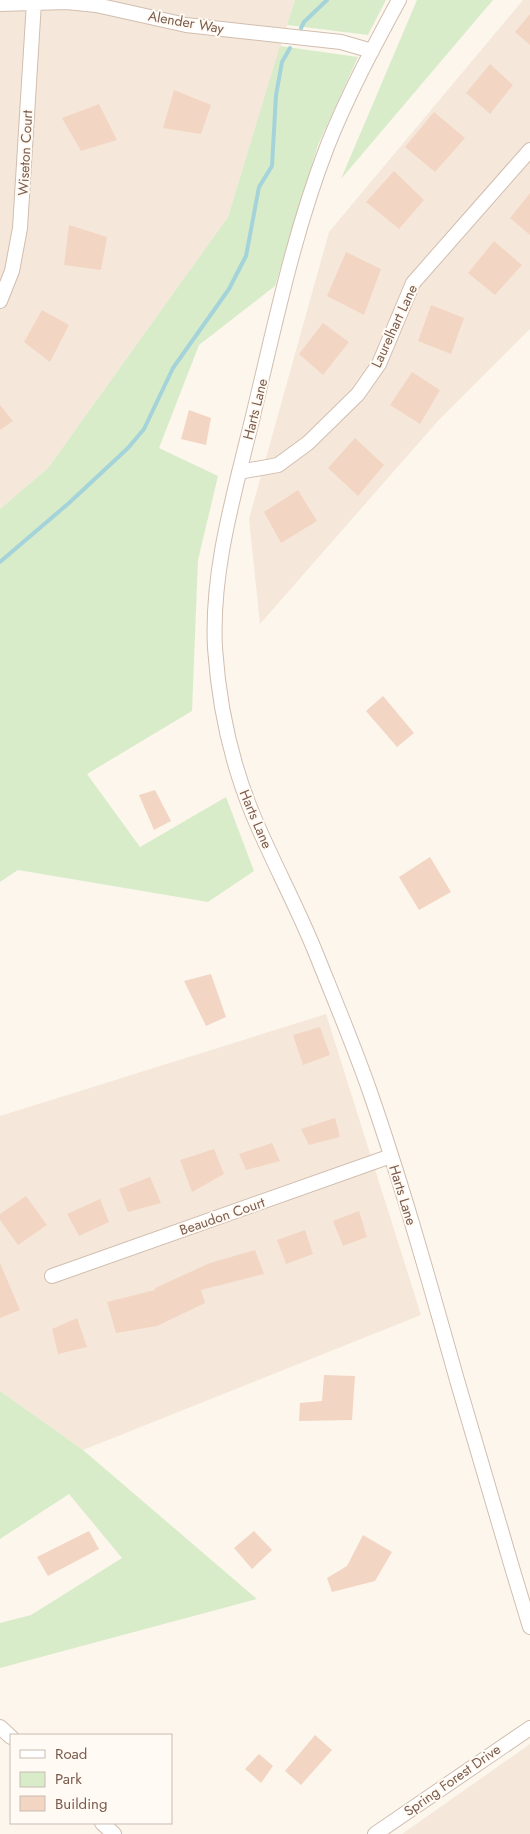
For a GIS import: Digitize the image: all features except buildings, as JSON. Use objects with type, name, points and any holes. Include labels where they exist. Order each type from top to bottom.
[{"type":"street","name":"Harts Lane","points":[[399,0],[372,51],[328,145],[307,208],[279,310],[239,472],[220,563],[215,616],[218,679],[228,738],[238,776],[252,814],[318,959],[351,1038],[371,1093],[417,1240],[474,1441],[530,1627]]},
{"type":"street","name":"Wiseton Court","points":[[0,301],[12,271],[20,228],[34,2]]},
{"type":"street","name":"Alender Way","points":[[0,4],[67,2],[96,5],[186,24],[341,42],[372,51]]},
{"type":"street","name":"Laurelhart Lane","points":[[239,472],[278,465],[308,443],[358,394],[379,364],[413,283],[530,150]]},
{"type":"street","name":"Beaudon Court","points":[[52,1276],[391,1156]]},
{"type":"street","points":[[0,1727],[10,1736]]},
{"type":"street","name":"Spring Forest Drive","points":[[375,1834],[530,1728]]},
{"type":"street","points":[[103,1824],[114,1834]]},
{"type":"shaded area","points":[[0,0],[295,0],[228,217],[48,468],[0,509]]},
{"type":"shaded area","points":[[523,0],[530,0],[530,329],[437,422],[260,624],[249,519],[329,232]]},
{"type":"shaded area","points":[[326,1014],[421,1315],[83,1450],[0,1391],[0,1116]]},
{"type":"shaded area","points":[[530,1744],[530,1834],[402,1834]]},
{"type":"green space","points":[[295,0],[386,0],[368,35],[287,25]]},
{"type":"green space","points":[[417,0],[493,0],[341,179]]},
{"type":"green space","points":[[280,46],[358,57],[318,145],[275,286],[199,345],[159,448],[218,476],[198,560],[192,711],[87,774],[140,847],[226,797],[254,871],[208,902],[18,870],[0,882],[0,509],[48,468],[228,217]]},
{"type":"green space","points":[[0,1391],[83,1450],[257,1599],[0,1668],[0,1623],[31,1615],[122,1558],[69,1494],[0,1539]]},
{"type":"waterway","points":[[301,28],[304,22],[327,0]]},
{"type":"waterway","points":[[0,562],[69,503],[128,448],[144,429],[173,368],[229,289],[246,256],[259,187],[272,166],[276,95],[282,62],[290,48]]}]
